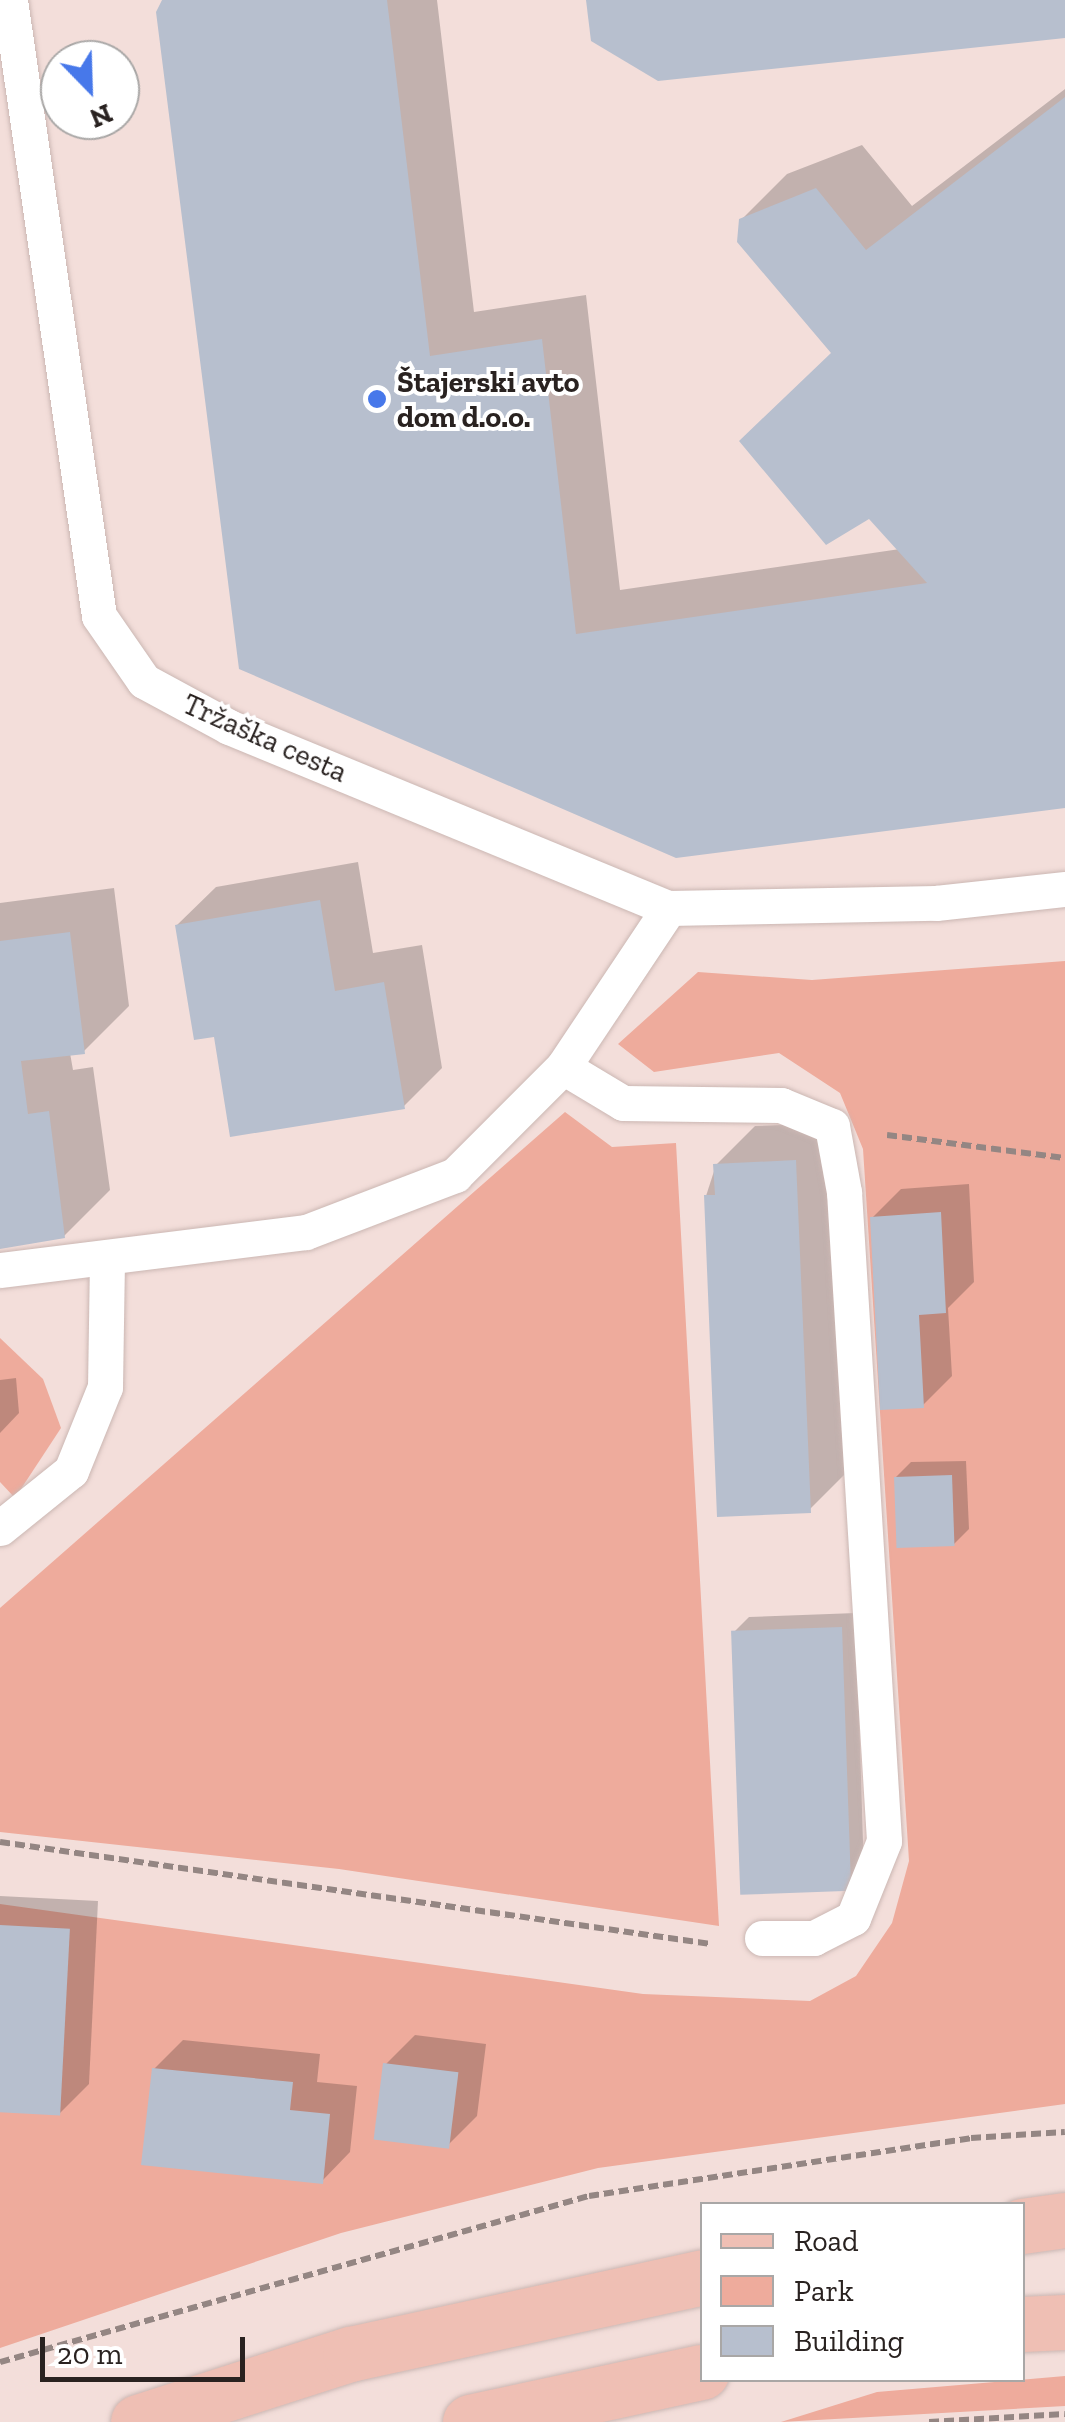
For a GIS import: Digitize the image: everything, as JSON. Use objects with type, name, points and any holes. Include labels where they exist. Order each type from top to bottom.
[{"type":"main road","points":[[1025,2226],[1065,2220]]},
{"type":"main road","points":[[138,2422],[350,2354],[700,2277]]},
{"type":"main road","points":[[1025,2324],[1065,2322]]},
{"type":"main road","points":[[470,2422],[700,2372]]},
{"type":"lane","name":"Tržaška cesta","points":[[10,0],[99,616],[144,682],[229,727],[669,908],[936,903],[1065,889]]},
{"type":"lane","points":[[0,1270],[108,1261],[306,1232],[455,1175],[563,1068],[669,908]]},
{"type":"lane","points":[[563,1068],[623,1104],[781,1105],[832,1126],[844,1192],[884,1841],[854,1918],[814,1938],[762,1938]]},
{"type":"lane","points":[[0,1528],[71,1471],[105,1387],[108,1261]]},
{"type":"path","points":[[832,1126],[1065,1158]]},
{"type":"path","points":[[0,1842],[711,1944],[762,1938]]},
{"type":"path","points":[[0,2362],[589,2196],[970,2138],[1065,2132]]},
{"type":"path","points":[[930,2422],[1065,2414]]},
{"type":"green space","points":[[1065,961],[1065,2104],[598,2168],[341,2233],[0,2348],[0,1904],[643,1994],[810,2001],[856,1976],[892,1923],[909,1861],[863,1149],[840,1093],[779,1053],[654,1072],[618,1044],[698,972],[812,980]]},
{"type":"green space","points":[[565,1112],[612,1147],[676,1143],[719,1926],[339,1869],[0,1832],[0,1608]]},
{"type":"green space","points":[[0,1338],[43,1379],[61,1428],[15,1498],[0,1482]]},
{"type":"green space","points":[[1065,2376],[1065,2406],[781,2422],[877,2392]]},
{"type":"building","name":"Štajerski avto dom d.o.o.","points":[[162,0],[387,0],[430,356],[542,339],[576,634],[927,583],[869,519],[826,545],[739,441],[831,353],[737,242],[739,219],[816,188],[866,250],[1065,97],[1065,808],[676,858],[239,669],[156,12]]},
{"type":"building","points":[[586,0],[1065,0],[1065,38],[658,81],[591,41]]},
{"type":"building","points":[[320,900],[335,991],[384,982],[405,1109],[230,1137],[214,1037],[194,1040],[175,925]]},
{"type":"building","points":[[70,932],[85,1054],[21,1061],[28,1114],[49,1111],[65,1238],[0,1249],[0,941]]},
{"type":"building","points":[[796,1160],[811,1513],[717,1517],[704,1195],[715,1195],[713,1164]]},
{"type":"building","points":[[941,1212],[946,1313],[919,1315],[924,1408],[880,1410],[870,1217]]},
{"type":"building","points":[[952,1475],[954,1546],[897,1548],[894,1477]]},
{"type":"building","points":[[842,1627],[851,1891],[740,1895],[731,1631]]},
{"type":"building","points":[[0,1925],[70,1929],[60,2115],[0,2112]]},
{"type":"building","points":[[383,2063],[458,2072],[449,2149],[374,2139]]},
{"type":"building","points":[[152,2068],[293,2082],[290,2110],[330,2114],[323,2184],[141,2165]]},
{"type":"place","name":"Štajerski avto dom d.o.o.","points":[[377,399]]}]
